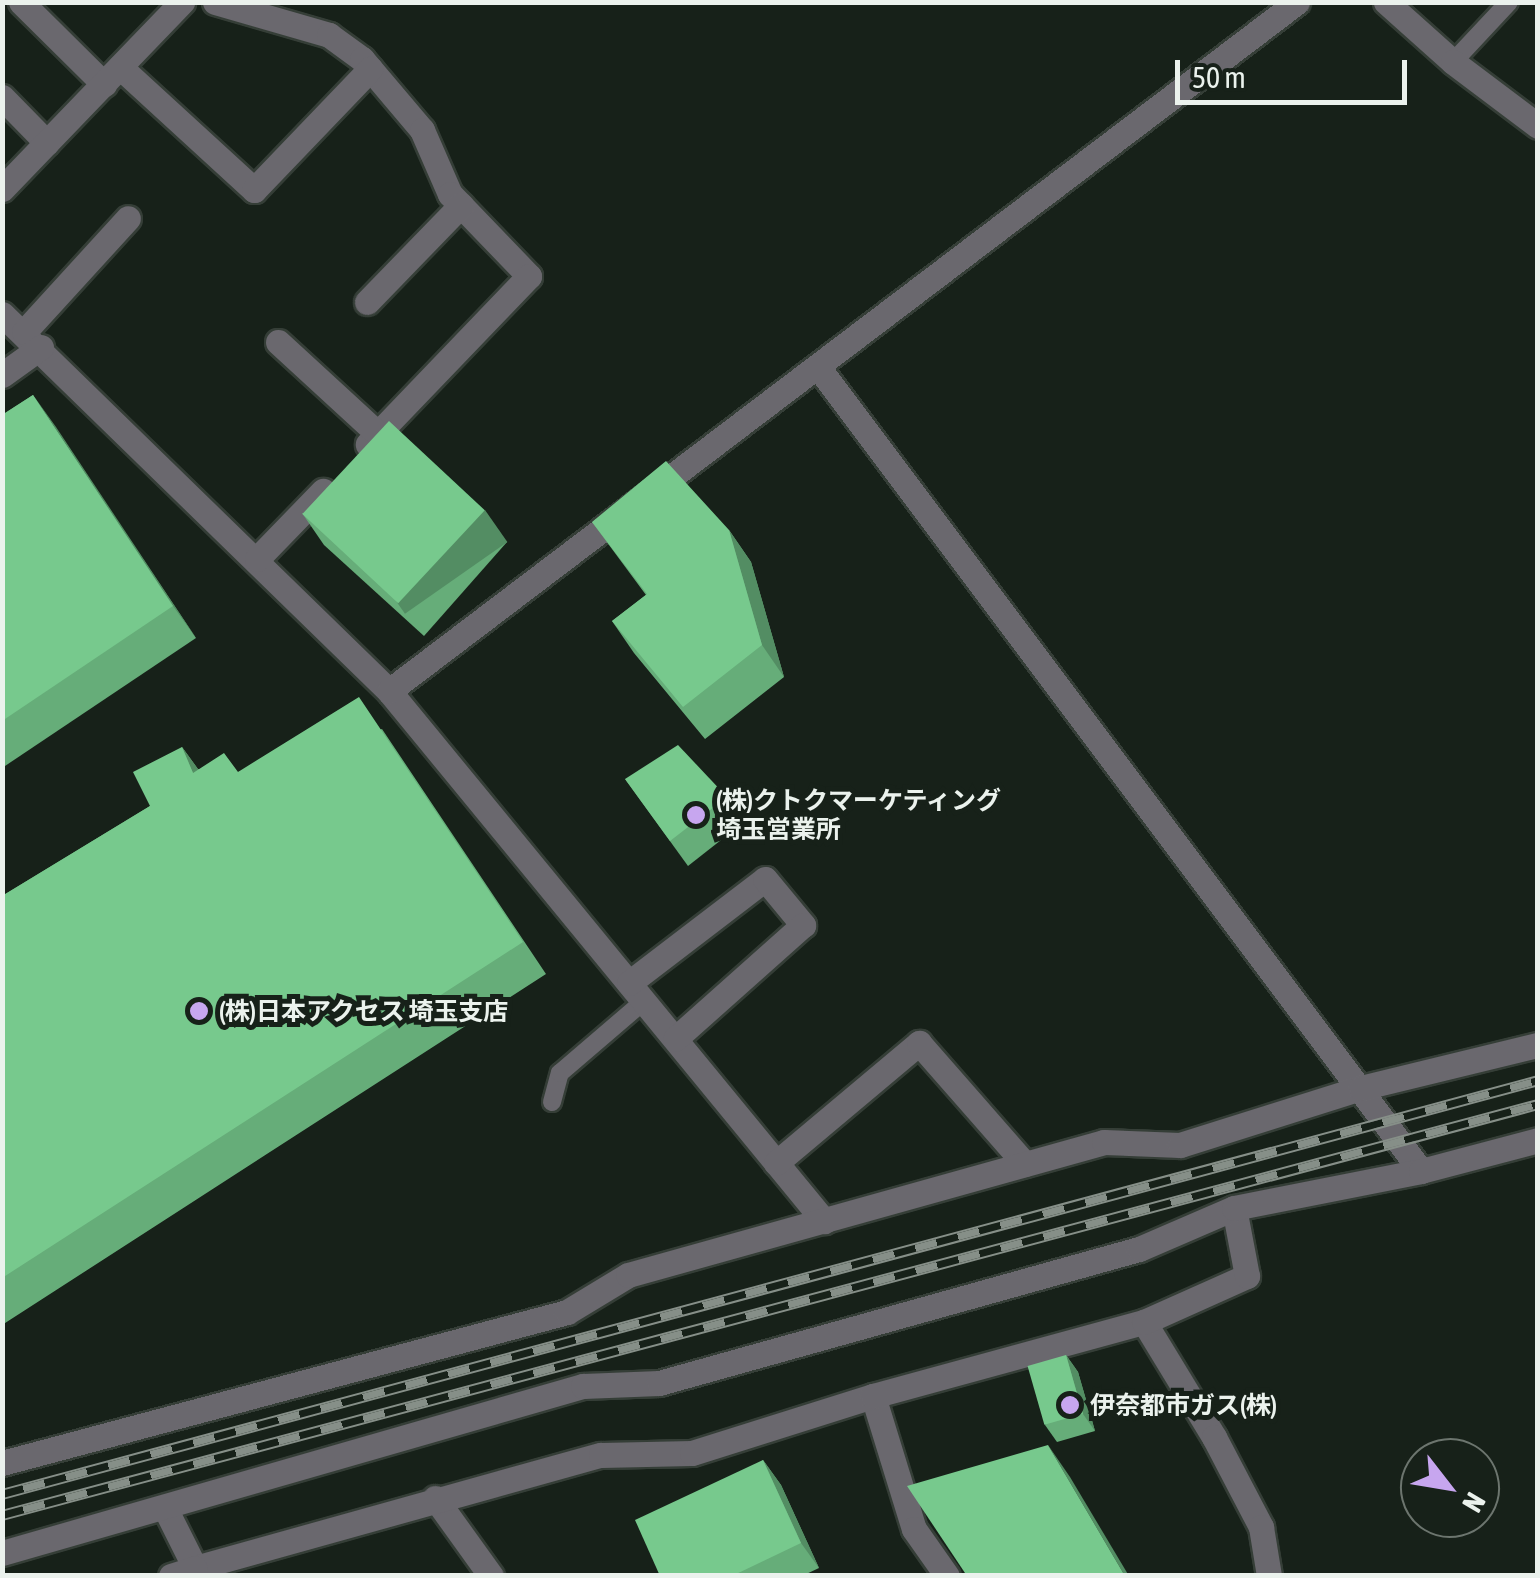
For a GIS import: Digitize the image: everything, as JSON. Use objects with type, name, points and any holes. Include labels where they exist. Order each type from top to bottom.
[{"type":"street","points":[[22,2],[254,190],[370,69]]},
{"type":"street","points":[[2,190],[182,2]]},
{"type":"street","points":[[215,2],[329,35],[370,69],[422,130],[450,194],[529,276],[257,560]]},
{"type":"street","points":[[389,691],[1297,2]]},
{"type":"street","points":[[1386,2],[1452,62],[1538,126]]},
{"type":"street","points":[[2,97],[48,143]]},
{"type":"street","points":[[367,302],[461,205]]},
{"type":"street","points":[[2,374],[128,218]]},
{"type":"street","points":[[2,314],[33,340],[389,691],[824,1221]]},
{"type":"street","points":[[278,342],[378,434]]},
{"type":"street","points":[[818,367],[1421,1171]]},
{"type":"street","points":[[636,992],[765,879],[803,925],[674,1038]]},
{"type":"street","points":[[776,1163],[919,1043],[1026,1164]]},
{"type":"street","points":[[2,1463],[567,1312],[628,1275],[1104,1142],[1180,1145],[1361,1088],[1538,1045]]},
{"type":"street","points":[[2,1552],[583,1386],[659,1383],[1139,1249],[1234,1208],[1421,1171],[1538,1140]]},
{"type":"street","points":[[165,1508],[183,1572],[252,1566],[435,1498],[601,1455],[692,1453],[873,1396],[1144,1322],[1247,1276],[1234,1208]]},
{"type":"street","points":[[1144,1322],[1214,1436],[1261,1527],[1270,1576]]},
{"type":"street","points":[[873,1396],[914,1528],[946,1576]]},
{"type":"street","points":[[435,1498],[490,1576]]},
{"type":"lane","points":[[1452,62],[1509,2]]},
{"type":"lane","points":[[552,1102],[560,1073],[636,992]]},
{"type":"building","points":[[33,395],[173,606],[2,721],[2,415]]},
{"type":"building","points":[[389,421],[485,510],[398,603],[302,514]]},
{"type":"building","points":[[666,461],[729,530],[762,645],[683,707],[612,621],[647,594],[592,522]]},
{"type":"building","points":[[359,697],[523,942],[2,1278],[2,896],[150,806],[133,772],[182,747],[193,773],[224,753],[238,772]]},
{"type":"building","points":[[678,745],[727,797],[670,841],[625,779]]},
{"type":"building","points":[[1066,1355],[1083,1414],[1044,1425],[1028,1366]]},
{"type":"building","points":[[1048,1445],[1125,1576],[967,1576],[907,1486]]},
{"type":"building","points":[[763,1460],[801,1543],[732,1576],[660,1576],[635,1520]]},
{"type":"railway","points":[[2,1494],[1538,1080]]},
{"type":"railway","points":[[2,1515],[1538,1104]]},
{"type":"place","name":"(株)クトクマーケティング 埼玉営業所","points":[[696,815]]},
{"type":"place","name":"(株)日本アクセス 埼玉支店","points":[[199,1011]]},
{"type":"place","name":"伊奈都市ガス(株)","points":[[1070,1405]]}]
